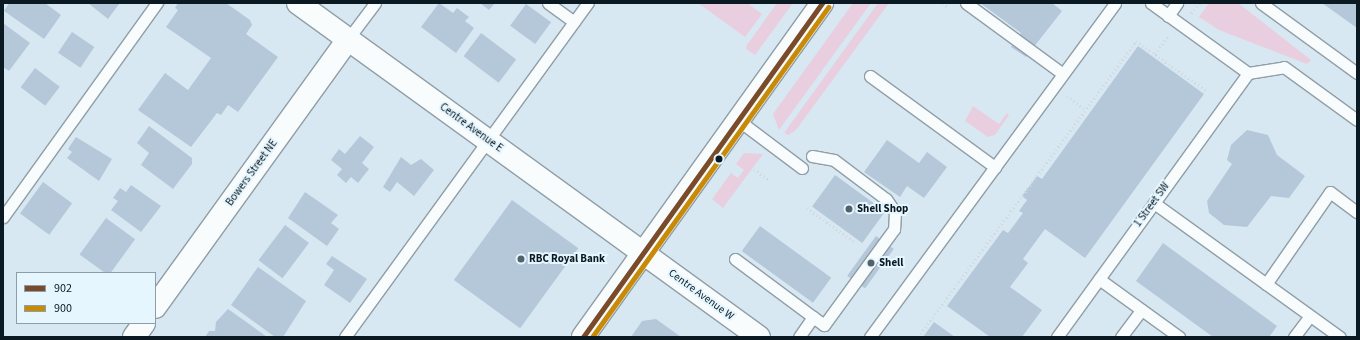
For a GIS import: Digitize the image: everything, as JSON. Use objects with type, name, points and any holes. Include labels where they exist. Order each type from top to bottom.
[{"type":"street","name":"Centre Avenue E","points":[[298,3],[643,254]]},
{"type":"street","points":[[583,337],[822,3]]},
{"type":"street","name":"Bowers Street NE","points":[[156,307],[348,39]]},
{"type":"street","name":"Centre Avenue W","points":[[643,254],[759,337]]},
{"type":"street","points":[[134,337],[143,324]]},
{"type":"lane","points":[[3,217],[157,3]]},
{"type":"lane","points":[[348,39],[375,3]]},
{"type":"lane","points":[[548,3],[574,22]]},
{"type":"lane","points":[[345,337],[588,3]]},
{"type":"lane","points":[[966,3],[1063,74]]},
{"type":"lane","points":[[870,337],[1116,3]]},
{"type":"lane","points":[[1151,3],[1248,74],[1284,67],[1357,120]]},
{"type":"lane","points":[[1168,16],[1177,3]]},
{"type":"lane","points":[[1261,3],[1357,73]]},
{"type":"lane","name":"1 Street SW","points":[[1057,337],[1248,74]]},
{"type":"lane","points":[[870,76],[995,166]]},
{"type":"lane","points":[[738,120],[802,168]]},
{"type":"lane","points":[[735,259],[824,325],[894,229],[895,212],[886,199],[834,160],[812,156]]},
{"type":"lane","points":[[1266,284],[1330,192],[1357,212]]},
{"type":"lane","points":[[1154,203],[1340,337]]},
{"type":"lane","points":[[1099,279],[1179,337]]},
{"type":"lane","points":[[1121,337],[1141,310]]},
{"type":"lane","points":[[1294,337],[1310,316]]},
{"type":"lane","points":[[799,337],[813,317]]},
{"type":"path","points":[[1155,54],[1180,24]]},
{"type":"path","points":[[918,337],[1136,41],[1208,92]]},
{"type":"path","points":[[754,169],[769,180]]},
{"type":"path","points":[[807,208],[856,243]]},
{"type":"shaded area","points":[[698,3],[747,3],[762,14],[745,37]]},
{"type":"shaded area","points":[[777,3],[793,3],[755,55],[746,49],[747,45]]},
{"type":"shaded area","points":[[853,3],[871,3],[779,130],[773,114]]},
{"type":"shaded area","points":[[878,3],[889,3],[796,130],[788,135],[784,133]]},
{"type":"shaded area","points":[[1209,3],[1238,3],[1311,60],[1307,64],[1219,30],[1199,17]]},
{"type":"shaded area","points":[[973,106],[999,124],[1007,113],[1009,115],[995,135],[988,137],[965,121]]},
{"type":"shaded area","points":[[744,153],[763,154],[723,208],[712,199],[731,173],[738,178],[744,170],[736,164]]},
{"type":"building","points":[[9,3],[45,3],[61,15],[44,39],[4,11]]},
{"type":"building","points":[[88,3],[118,3],[119,4],[108,19]]},
{"type":"building","points":[[178,3],[226,3],[250,20],[252,25],[246,34],[278,57],[238,112],[228,105],[221,115],[217,113],[191,147],[138,110],[165,73],[188,90],[211,58],[166,27],[178,10],[175,8]]},
{"type":"building","points":[[439,3],[453,13],[457,8],[469,17],[465,21],[474,28],[456,53],[421,27]]},
{"type":"building","points":[[480,3],[495,3],[489,10]]},
{"type":"building","points":[[980,3],[1052,3],[1062,11],[1026,57],[1011,47],[1021,33]]},
{"type":"building","points":[[1322,3],[1357,3],[1357,28]]},
{"type":"building","points":[[526,4],[551,22],[535,44],[510,26]]},
{"type":"building","points":[[3,23],[30,43],[9,71],[3,67]]},
{"type":"building","points":[[72,32],[94,47],[80,68],[58,53]]},
{"type":"building","points":[[481,33],[516,59],[499,83],[464,56]]},
{"type":"building","points":[[1138,46],[1204,94],[1085,258],[1045,229],[1023,259],[1028,263],[1010,287],[1042,310],[1022,337],[990,337],[947,306],[1003,230],[1008,233],[1023,213],[1019,211],[1027,200],[1022,196],[1037,176],[1042,179]]},
{"type":"building","points":[[35,68],[60,87],[45,106],[21,87]]},
{"type":"building","points":[[149,126],[192,158],[192,164],[173,189],[141,165],[149,153],[137,143]]},
{"type":"building","points":[[1247,130],[1268,135],[1277,155],[1305,176],[1289,198],[1271,196],[1247,227],[1224,225],[1209,213],[1207,201],[1232,164],[1227,160],[1231,145]]},
{"type":"building","points":[[360,136],[374,147],[362,163],[369,169],[358,183],[351,177],[346,183],[337,175],[342,169],[331,160],[339,149],[345,154]]},
{"type":"building","points":[[76,137],[112,159],[99,181],[67,158],[72,152],[68,149]]},
{"type":"building","points":[[887,140],[919,163],[927,152],[947,167],[924,198],[907,186],[900,197],[864,172]]},
{"type":"building","points":[[401,157],[411,165],[421,159],[434,170],[414,196],[397,182],[390,192],[383,187]]},
{"type":"building","name":"Shell Shop","points":[[835,175],[885,211],[862,243],[812,207]]},
{"type":"building","points":[[43,182],[72,203],[49,235],[20,214]]},
{"type":"building","points":[[131,185],[161,206],[141,232],[111,210],[118,201],[113,198],[120,188],[126,192]]},
{"type":"building","points":[[305,192],[338,215],[331,223],[339,229],[327,246],[288,218]]},
{"type":"building","name":"RBC Royal Bank","points":[[512,200],[578,248],[520,328],[454,280]]},
{"type":"building","points":[[106,218],[135,239],[111,272],[104,272],[80,254]]},
{"type":"building","points":[[285,225],[309,243],[282,278],[259,260]]},
{"type":"building","points":[[760,226],[831,278],[813,303],[742,251]]},
{"type":"building","name":"Shell","points":[[876,236],[894,249],[865,289],[847,276]]},
{"type":"building","points":[[1163,243],[1277,326],[1269,337],[1213,337],[1136,281]]},
{"type":"building","points":[[332,256],[367,279],[350,303],[324,285],[334,270],[326,264]]},
{"type":"building","points":[[258,267],[306,301],[283,337],[275,337],[231,305]]},
{"type":"building","points":[[228,309],[267,337],[205,337],[209,331],[215,331],[216,322]]},
{"type":"building","points":[[656,319],[681,337],[631,337],[642,321]]},
{"type":"building","points":[[934,322],[955,337],[923,337]]},
{"type":"transit line","name":"902","points":[[583,337],[822,3]]},
{"type":"transit line","name":"900","points":[[592,337],[828,7]]},
{"type":"place","name":"Shell Shop","points":[[849,209]]},
{"type":"place","name":"RBC Royal Bank","points":[[521,259]]},
{"type":"place","name":"Shell","points":[[871,263]]}]
